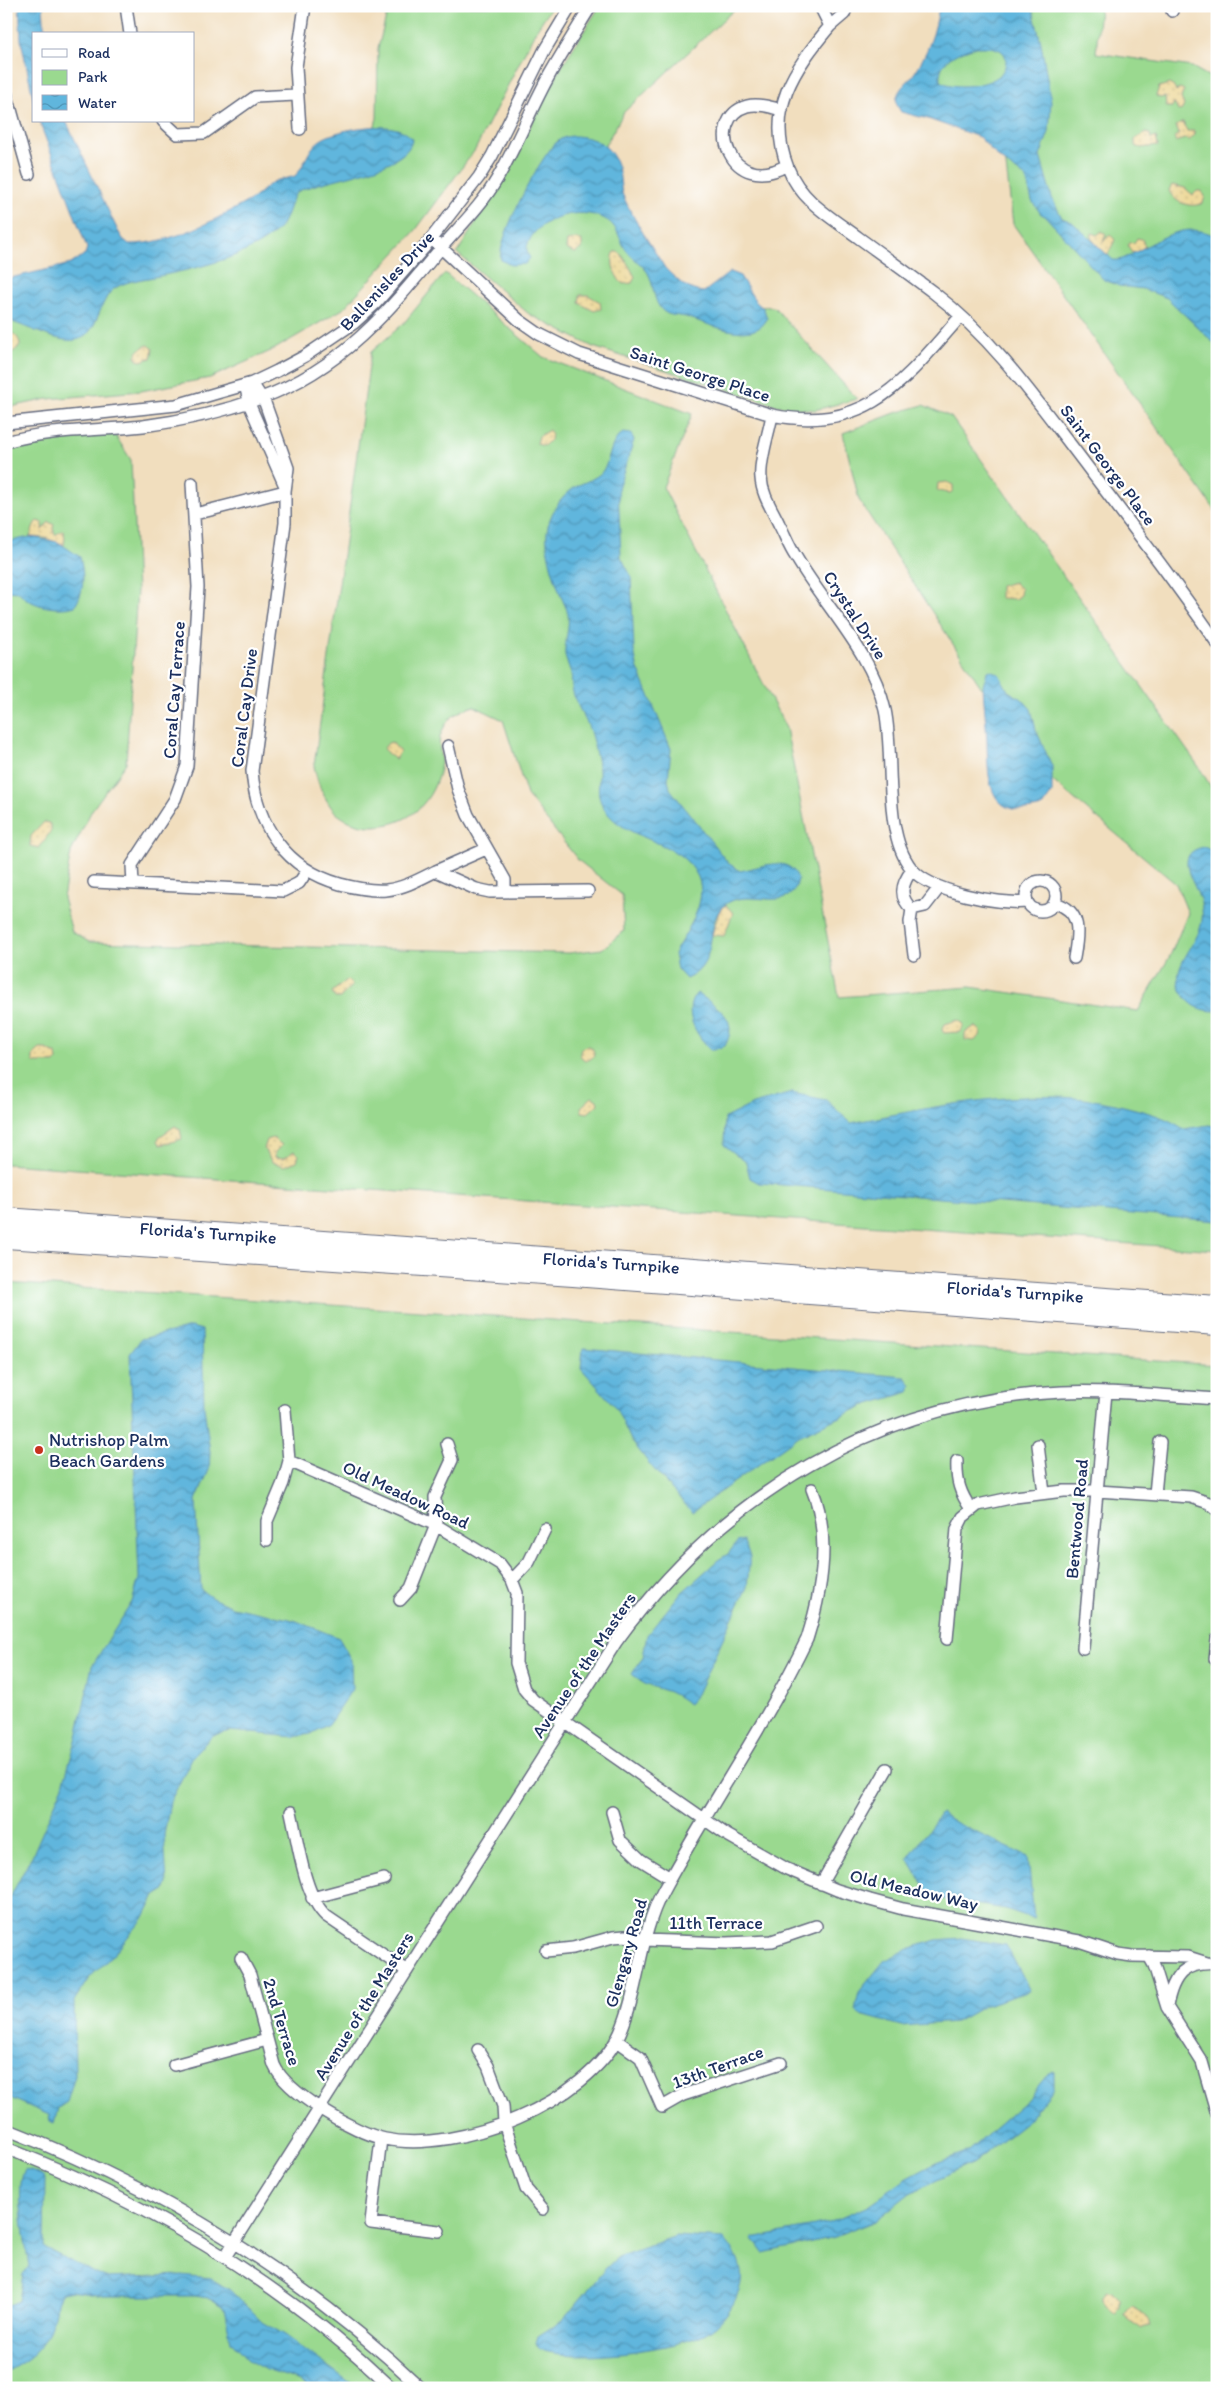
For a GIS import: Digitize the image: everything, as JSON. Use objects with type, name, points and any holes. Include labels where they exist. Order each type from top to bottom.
[{"type":"highway","name":"Florida's Turnpike","points":[[6,1218],[1217,1306]]},
{"type":"highway","name":"Florida's Turnpike","points":[[6,1238],[573,1276],[1217,1325]]},
{"type":"street","points":[[126,6],[130,32]]},
{"type":"street","points":[[300,129],[296,94],[299,41],[305,6]]},
{"type":"street","name":"Ballenisles Drive","points":[[6,423],[176,405],[249,384],[305,356],[354,323],[376,303],[479,177],[492,156],[544,51],[571,6]]},
{"type":"street","name":"Ballenisles Drive","points":[[6,442],[38,435],[184,419],[249,402],[262,398],[307,376],[356,343],[378,322],[481,203],[497,179],[550,73],[591,6]]},
{"type":"street","points":[[820,6],[830,26]]},
{"type":"street","name":"Saint George Place","points":[[847,6],[844,14],[830,26],[799,64],[791,78],[782,110],[781,136],[787,165],[797,186],[817,208],[935,294],[980,332],[1022,380],[1217,643]]},
{"type":"street","points":[[6,92],[29,174]]},
{"type":"street","points":[[164,122],[178,134],[204,132],[254,97],[296,94]]},
{"type":"street","points":[[782,110],[756,106],[742,109],[729,124],[726,144],[734,162],[751,173],[774,172],[787,165]]},
{"type":"street","name":"Saint George Place","points":[[431,238],[519,320],[561,346],[579,354],[772,415],[803,420],[823,419],[856,411],[874,403],[905,380],[961,316]]},
{"type":"street","name":"Coral Cay Drive","points":[[249,384],[262,398],[288,468],[285,488],[285,523],[252,771],[256,798],[272,836],[288,856],[307,871],[330,881],[370,890],[400,888],[486,849]]},
{"type":"street","name":"Coral Cay Drive","points":[[249,384],[249,402],[285,488]]},
{"type":"street","name":"Crystal Drive","points":[[772,415],[760,476],[765,496],[796,557],[859,649],[881,695],[888,728],[895,832],[904,858],[912,870],[939,888],[953,893],[1016,903],[1027,902],[1034,909],[1043,911],[1055,904]]},
{"type":"street","name":"Coral Cay Terrace","points":[[133,884],[132,865],[175,799],[187,766],[198,587],[192,483]]},
{"type":"street","points":[[195,514],[285,488]]},
{"type":"street","points":[[448,746],[458,789],[468,815],[505,880],[505,892]]},
{"type":"street","points":[[912,870],[905,879],[902,892],[907,904],[912,909]]},
{"type":"street","points":[[94,882],[283,891],[300,883],[307,871]]},
{"type":"street","points":[[436,871],[482,891],[588,891]]},
{"type":"street","points":[[1027,902],[1026,892],[1037,881],[1048,881],[1055,888],[1057,899],[1055,904],[1067,909],[1076,919],[1078,932],[1074,958]]},
{"type":"street","points":[[912,909],[925,906],[939,888]]},
{"type":"street","points":[[912,909],[910,922],[914,955]]},
{"type":"street","name":"Avenue of the Masters","points":[[225,2257],[616,1642],[669,1576],[728,1520],[772,1488],[846,1446],[887,1429],[943,1411],[1026,1395],[1106,1392],[1217,1399]]},
{"type":"street","name":"Bentwood Road","points":[[1084,1648],[1106,1392]]},
{"type":"street","points":[[267,1540],[267,1521],[284,1484],[289,1461],[285,1410]]},
{"type":"street","points":[[1155,1494],[1160,1442]]},
{"type":"street","points":[[400,1600],[411,1588],[436,1525],[435,1497],[452,1460],[447,1444]]},
{"type":"street","points":[[1038,1445],[1044,1493]]},
{"type":"street","name":"Old Meadow Road","points":[[289,1461],[436,1525],[494,1560],[505,1569],[512,1580],[518,1600],[516,1663],[518,1676],[524,1689],[533,1700],[564,1724]]},
{"type":"street","points":[[957,1461],[956,1479],[962,1496],[971,1509]]},
{"type":"street","name":"Glengary Road","points":[[320,2108],[358,2130],[381,2139],[404,2142],[444,2140],[468,2135],[504,2123],[571,2090],[597,2067],[616,2040],[630,2007],[644,1940],[652,1916],[670,1878],[797,1659],[809,1632],[818,1596],[823,1542],[822,1518],[812,1489]]},
{"type":"street","points":[[947,1639],[956,1536],[960,1522],[971,1509],[984,1502],[1044,1493],[1097,1491],[1199,1498],[1214,1503]]},
{"type":"street","points":[[512,1580],[528,1562],[545,1529]]},
{"type":"street","points":[[1215,1659],[1217,1639]]},
{"type":"street","name":"Old Meadow Way","points":[[564,1724],[757,1853],[821,1884],[903,1909],[1080,1941],[1118,1954],[1188,1956],[1212,1964]]},
{"type":"street","points":[[821,1884],[887,1770]]},
{"type":"street","points":[[291,1812],[312,1898],[326,1916],[407,1971]]},
{"type":"street","points":[[612,1812],[620,1840],[641,1860],[670,1878]]},
{"type":"street","points":[[312,1898],[384,1880]]},
{"type":"street","name":"11th Terrace","points":[[546,1951],[573,1948],[613,1937],[625,1936],[644,1940],[746,1943],[772,1941],[816,1926]]},
{"type":"street","points":[[1149,1956],[1154,1965],[1167,2007],[1202,2062],[1217,2114]]},
{"type":"street","name":"2nd Terrace","points":[[241,1958],[250,1974],[274,2065],[284,2082],[320,2108]]},
{"type":"street","name":"Old Meadow Way","points":[[1167,2007],[1172,1984],[1180,1973],[1195,1965],[1212,1964]]},
{"type":"street","points":[[174,2065],[267,2040]]},
{"type":"street","name":"13th Terrace","points":[[616,2040],[640,2057],[662,2107],[683,2095],[781,2063]]},
{"type":"street","points":[[478,2050],[488,2066],[503,2106],[504,2123],[526,2189],[543,2209]]},
{"type":"street","points":[[6,2128],[52,2146],[122,2178],[202,2221],[320,2301],[360,2333],[420,2388]]},
{"type":"street","points":[[381,2139],[371,2223],[439,2231]]},
{"type":"street","points":[[6,2148],[78,2178],[124,2200],[225,2257],[306,2315],[392,2388]]},
{"type":"green space","points":[[389,6],[552,6],[535,32],[475,150],[415,231],[343,309],[273,350],[210,378],[141,391],[48,399],[6,408],[6,295],[265,207],[372,136],[377,118],[378,48]]},
{"type":"green space","points":[[600,6],[738,6],[624,112],[590,172],[668,288],[719,305],[774,307],[857,399],[815,410],[779,406],[593,347],[529,314],[457,253],[501,181],[563,64]]},
{"type":"green space","points":[[945,6],[1100,6],[1096,53],[1192,67],[1217,81],[1217,513],[1013,224],[1004,149],[932,74]]},
{"type":"green space","points":[[445,273],[543,357],[692,414],[663,487],[786,728],[839,997],[970,987],[1138,1011],[1170,956],[1188,913],[1176,884],[1030,762],[859,500],[843,433],[895,413],[923,405],[951,417],[1199,767],[1217,797],[1217,1250],[6,1164],[6,450],[9,448],[45,439],[114,433],[131,460],[137,590],[126,763],[92,810],[71,852],[63,898],[72,932],[89,942],[569,953],[602,949],[624,931],[622,895],[578,860],[527,795],[503,720],[474,706],[450,719],[440,738],[441,764],[433,790],[418,809],[397,822],[371,826],[360,825],[344,818],[331,807],[322,792],[317,778],[314,766],[371,352],[403,324]]},
{"type":"green space","points":[[6,1283],[1217,1365],[1217,2388],[6,2388]]},
{"type":"sand","points":[[1169,84],[1176,91],[1180,88],[1184,90],[1181,98],[1184,105],[1182,110],[1178,111],[1174,103],[1172,107],[1166,107],[1165,97],[1160,98],[1156,96],[1159,87]]},
{"type":"sand","points":[[1183,122],[1187,131],[1194,131],[1195,135],[1190,140],[1184,139],[1176,142],[1174,137],[1179,134],[1176,126]]},
{"type":"sand","points":[[1146,133],[1150,134],[1151,139],[1156,137],[1158,146],[1141,148],[1135,146],[1135,139]]},
{"type":"sand","points":[[1172,185],[1185,188],[1193,195],[1197,191],[1201,191],[1205,196],[1203,203],[1199,205],[1183,204],[1171,195],[1169,190]]},
{"type":"sand","points":[[1102,231],[1106,234],[1103,242],[1110,234],[1115,240],[1108,254],[1105,254],[1091,238],[1092,233],[1097,235]]},
{"type":"sand","points":[[1137,238],[1142,239],[1145,247],[1134,253],[1131,252],[1128,244],[1132,242],[1134,244]]},
{"type":"sand","points":[[578,239],[582,241],[582,249],[575,253],[566,249],[567,241]]},
{"type":"sand","points":[[615,252],[622,256],[632,271],[635,277],[632,283],[623,284],[618,278],[613,264]]},
{"type":"sand","points":[[580,295],[588,295],[600,302],[601,309],[594,311],[579,303]]},
{"type":"sand","points":[[6,331],[14,334],[19,340],[20,346],[13,352],[6,350],[6,345],[12,342],[6,340]]},
{"type":"sand","points":[[149,345],[153,349],[151,358],[141,361],[137,360],[135,356],[138,352],[143,347]]},
{"type":"sand","points":[[549,430],[552,434],[551,439],[544,446],[537,444],[539,436]]},
{"type":"sand","points":[[947,482],[953,485],[953,491],[950,493],[937,491],[938,483]]},
{"type":"sand","points":[[37,521],[43,523],[42,530],[49,522],[54,525],[55,535],[63,530],[65,537],[64,545],[45,538],[30,537]]},
{"type":"sand","points":[[1014,582],[1021,589],[1020,595],[1015,599],[1000,598],[1000,586]]},
{"type":"sand","points":[[392,742],[400,752],[395,759],[384,748],[388,743]]},
{"type":"sand","points":[[44,822],[49,823],[51,831],[39,848],[30,846],[31,836]]},
{"type":"sand","points":[[726,905],[733,913],[724,936],[712,935],[719,912]]},
{"type":"sand","points":[[347,980],[352,985],[340,998],[335,998],[332,992]]},
{"type":"sand","points":[[958,1020],[964,1024],[961,1032],[944,1033],[942,1030],[945,1024]]},
{"type":"sand","points":[[975,1026],[981,1031],[980,1036],[974,1041],[965,1040],[965,1033]]},
{"type":"sand","points":[[584,1046],[590,1046],[594,1053],[590,1060],[584,1060],[580,1056],[580,1050]]},
{"type":"sand","points":[[40,1049],[46,1049],[56,1054],[57,1060],[55,1063],[35,1063],[33,1055]]},
{"type":"sand","points":[[592,1097],[597,1100],[598,1104],[588,1113],[582,1112],[581,1107]]},
{"type":"sand","points":[[175,1126],[180,1129],[182,1139],[161,1145],[158,1141],[159,1137]]},
{"type":"sand","points":[[273,1138],[282,1145],[275,1152],[275,1157],[284,1158],[294,1151],[299,1155],[297,1161],[284,1166],[272,1162],[264,1149],[267,1140]]},
{"type":"sand","points":[[1107,2290],[1112,2291],[1120,2299],[1120,2307],[1116,2314],[1105,2303],[1103,2295]]},
{"type":"sand","points":[[1131,2306],[1144,2314],[1149,2320],[1150,2327],[1142,2329],[1127,2319],[1125,2314]]},
{"type":"water","points":[[19,6],[43,6],[45,32],[32,32],[32,92],[21,40]]},
{"type":"water","points":[[939,6],[1032,6],[1041,43],[1051,101],[1049,132],[1040,156],[1052,198],[1062,218],[1072,222],[1113,260],[1124,258],[1174,233],[1195,230],[1217,237],[1217,346],[1167,298],[1143,289],[1119,286],[1104,280],[1045,216],[1041,214],[1032,201],[1026,178],[999,158],[979,137],[928,119],[901,112],[896,99],[901,88],[913,75],[923,59],[936,25]],"holes":[[[975,47],[990,47],[1003,52],[1006,63],[1000,75],[988,82],[962,86],[946,84],[940,81],[940,73],[945,62],[955,55]]]},
{"type":"water","points":[[39,122],[66,122],[118,231],[129,244],[162,240],[193,229],[252,199],[273,182],[295,176],[315,145],[327,136],[353,129],[383,127],[406,133],[412,140],[407,151],[380,166],[297,192],[281,226],[271,236],[242,253],[207,265],[120,285],[109,293],[94,325],[83,337],[75,340],[59,339],[6,320],[6,279],[71,264],[85,254],[87,248]]},
{"type":"water","points":[[576,136],[592,139],[609,151],[617,164],[624,198],[638,225],[665,268],[682,284],[693,290],[704,292],[730,272],[740,276],[756,302],[764,309],[767,319],[761,327],[752,331],[742,332],[719,328],[664,312],[656,301],[650,277],[646,270],[627,251],[612,224],[594,215],[583,213],[562,216],[542,225],[527,245],[530,258],[525,264],[511,265],[501,260],[501,250],[512,217],[541,162],[558,141],[566,137]]},
{"type":"water","points":[[623,433],[631,434],[634,440],[618,488],[621,557],[631,576],[634,651],[637,666],[671,749],[668,779],[670,789],[728,863],[740,871],[764,865],[781,864],[788,866],[794,871],[798,879],[794,890],[788,896],[780,899],[739,899],[729,902],[720,909],[715,918],[709,952],[705,962],[698,972],[686,979],[677,969],[674,954],[698,907],[701,887],[698,877],[690,865],[679,855],[626,829],[615,821],[601,804],[599,797],[599,769],[595,748],[587,723],[574,696],[571,673],[565,655],[568,614],[552,571],[548,552],[548,526],[559,502],[568,492],[602,472],[613,445]]},
{"type":"water","points":[[30,537],[58,542],[80,557],[83,582],[81,594],[75,606],[53,608],[30,601],[19,592],[6,591],[6,542]]},
{"type":"water","points":[[990,670],[999,674],[1008,691],[1022,699],[1031,709],[1036,730],[1052,766],[1052,793],[1042,807],[1024,810],[1010,808],[1001,803],[994,794],[988,769],[983,686],[987,672]]},
{"type":"water","points":[[1204,847],[1217,853],[1217,1011],[1200,1008],[1192,1004],[1180,987],[1178,978],[1184,959],[1200,930],[1202,917],[1201,902],[1190,876],[1187,861],[1189,855],[1194,850]]},
{"type":"water","points":[[697,993],[719,1009],[728,1021],[730,1028],[725,1046],[712,1050],[696,1031],[690,1015],[690,1007]]},
{"type":"water","points":[[792,1093],[826,1100],[851,1123],[922,1109],[993,1099],[1064,1097],[1100,1101],[1135,1109],[1172,1122],[1184,1129],[1209,1125],[1217,1127],[1217,1221],[759,1183],[750,1178],[746,1162],[724,1145],[725,1118],[753,1104]]},
{"type":"water","points":[[191,1327],[202,1330],[204,1407],[210,1452],[209,1470],[196,1500],[201,1590],[212,1598],[232,1607],[294,1620],[339,1638],[351,1660],[352,1689],[329,1724],[311,1734],[294,1737],[230,1731],[213,1735],[193,1756],[170,1802],[164,1835],[167,1884],[164,1891],[154,1897],[143,1919],[111,1957],[89,1978],[74,2001],[75,2076],[67,2102],[58,2108],[54,2123],[50,2121],[49,2115],[6,2096],[6,1905],[33,1854],[63,1785],[77,1737],[92,1666],[132,1602],[139,1578],[130,1354],[141,1339]]},
{"type":"water","points":[[583,1348],[905,1377],[911,1385],[909,1392],[863,1406],[799,1436],[692,1512],[631,1440],[616,1408],[581,1368]]},
{"type":"water","points":[[743,1540],[750,1556],[747,1587],[696,1696],[689,1704],[670,1692],[646,1685],[640,1681],[632,1674],[643,1657],[647,1635],[679,1595],[718,1560],[728,1554],[737,1542]]},
{"type":"water","points":[[941,1813],[960,1825],[1028,1857],[1034,1919],[1006,1909],[936,1898],[927,1891],[908,1858]]},
{"type":"water","points":[[961,1938],[1006,1945],[1030,1991],[986,2005],[956,2022],[901,2026],[861,2015],[855,2010],[859,1992],[884,1961],[908,1949],[936,1940]]},
{"type":"water","points":[[1054,2071],[1054,2088],[1028,2120],[973,2163],[910,2193],[875,2221],[835,2237],[763,2253],[752,2238],[829,2223],[868,2206],[906,2179],[936,2163],[969,2151],[1024,2103],[1048,2074]]},
{"type":"water","points":[[25,2169],[44,2176],[45,2180],[44,2248],[105,2278],[182,2275],[210,2278],[230,2290],[261,2321],[285,2335],[352,2384],[353,2388],[314,2388],[301,2381],[264,2369],[248,2360],[231,2341],[224,2308],[208,2298],[195,2296],[104,2296],[72,2291],[62,2293],[57,2302],[46,2338],[30,2357],[6,2372],[6,2306],[19,2301],[23,2274],[29,2267],[21,2202],[22,2178]]},
{"type":"water","points":[[676,2236],[724,2239],[736,2256],[741,2270],[739,2291],[733,2304],[716,2326],[690,2340],[622,2353],[573,2355],[553,2353],[539,2349],[536,2343],[538,2336],[563,2320],[606,2268],[618,2257]]},
{"type":"place","name":"Nutrishop Palm Beach Gardens","points":[[39,1450]]}]
